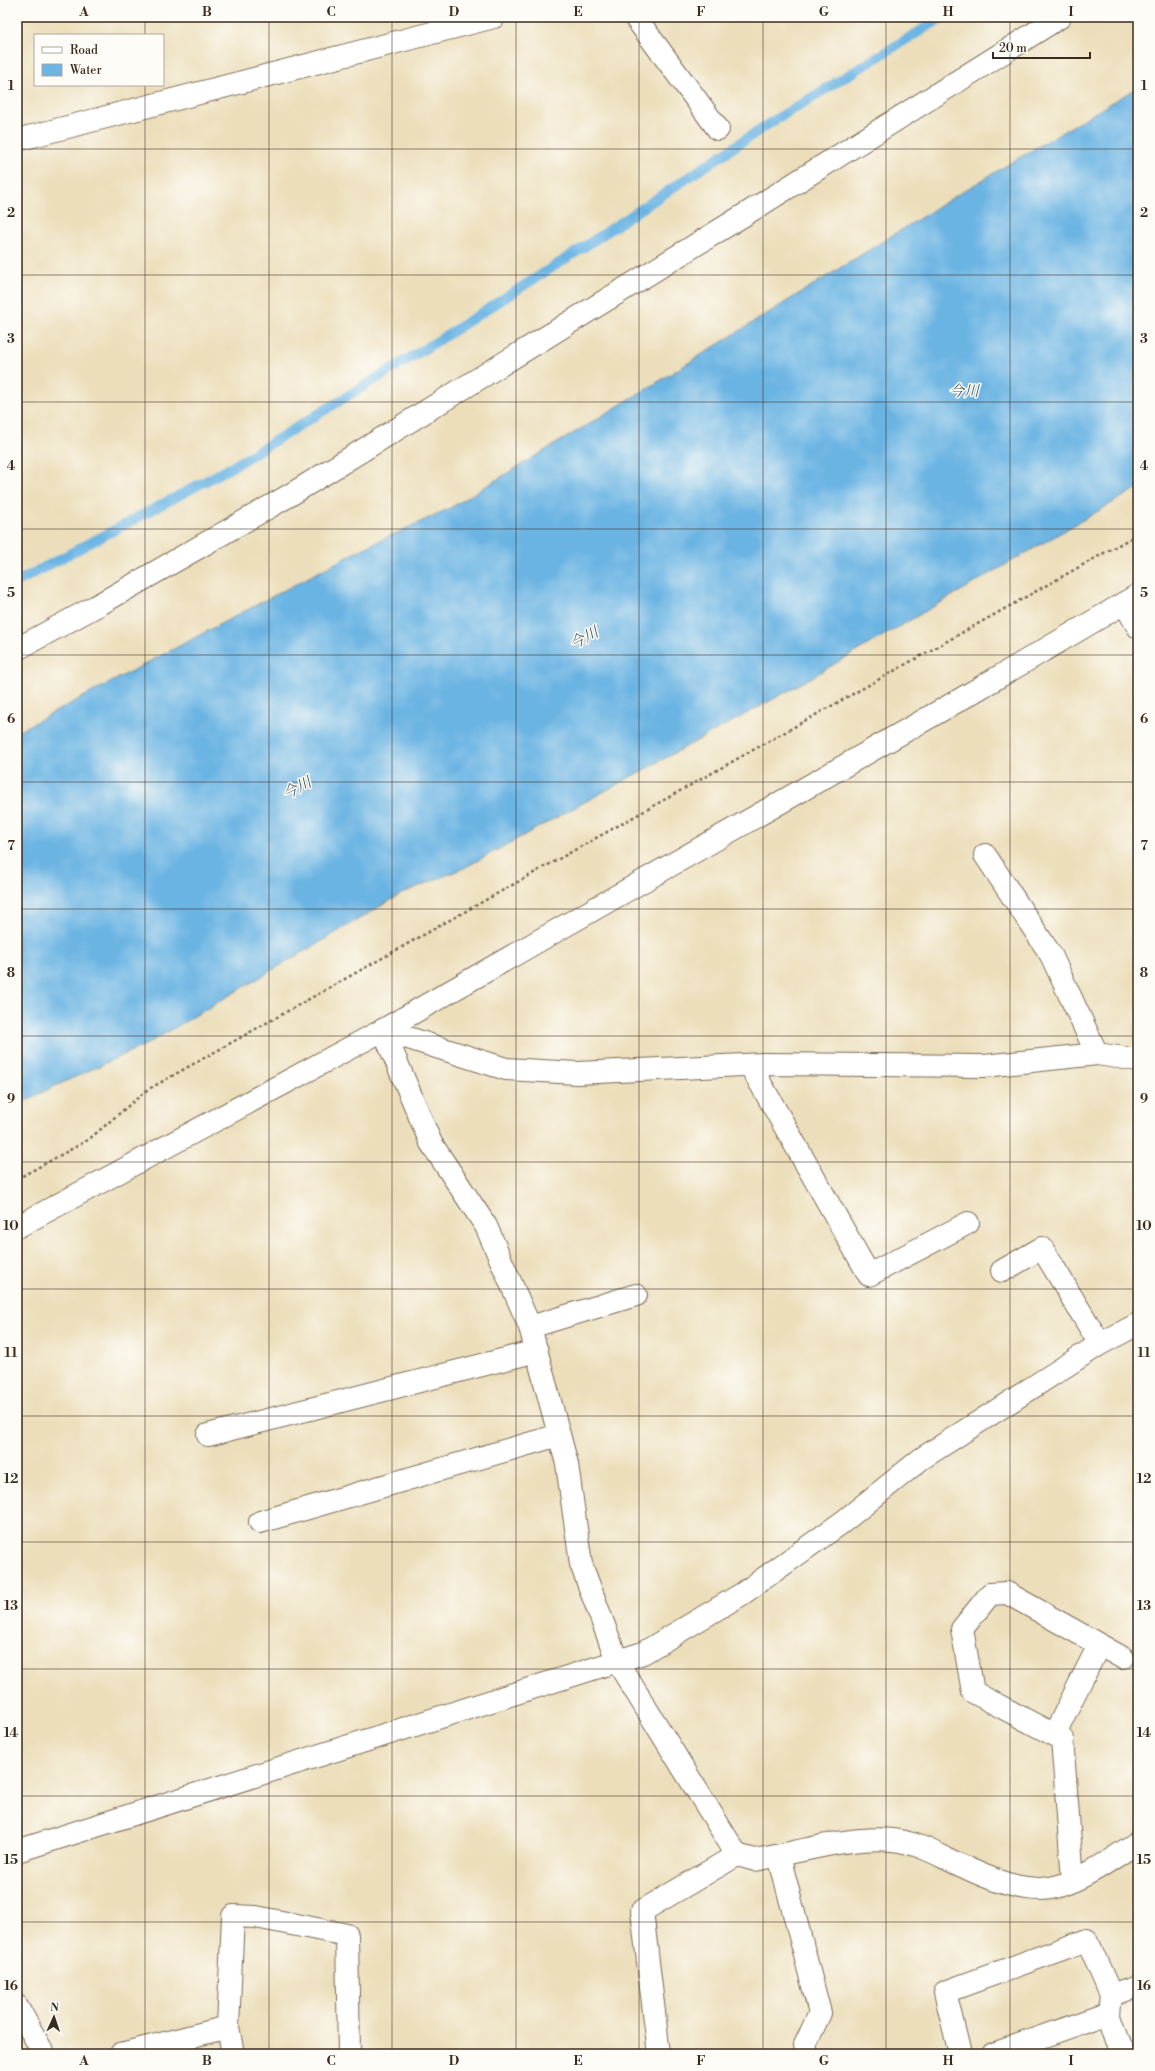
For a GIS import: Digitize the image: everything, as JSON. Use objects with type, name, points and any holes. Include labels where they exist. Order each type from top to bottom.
[{"type":"street","points":[[17,140],[494,17]]},
{"type":"street","points":[[635,17],[718,129]]},
{"type":"street","points":[[17,649],[107,600],[290,495],[1060,17]]},
{"type":"street","points":[[17,1227],[383,1030],[954,703],[1131,599],[1138,627]]},
{"type":"street","points":[[985,855],[1051,955],[1097,1054]]},
{"type":"street","points":[[383,1030],[506,1069],[577,1073],[750,1065],[984,1066],[1097,1054],[1138,1060]]},
{"type":"street","points":[[383,1030],[431,1143],[486,1226],[530,1327],[567,1464],[581,1564],[618,1663],[737,1855],[755,1860],[870,1838],[888,1839],[915,1844],[980,1875],[1007,1885],[1036,1888],[1058,1887],[1087,1874],[1138,1842]]},
{"type":"street","points":[[750,1065],[869,1275],[968,1223]]},
{"type":"street","points":[[1002,1270],[1042,1248],[1100,1344]]},
{"type":"street","points":[[530,1327],[636,1295]]},
{"type":"street","points":[[17,1851],[618,1663],[643,1653],[742,1594],[844,1521],[921,1459],[1100,1344],[1138,1324]]},
{"type":"street","points":[[208,1435],[537,1351]]},
{"type":"street","points":[[260,1522],[559,1435]]},
{"type":"street","points":[[1073,1880],[1062,1739],[973,1692],[962,1630],[990,1594],[1007,1593],[1123,1658]]},
{"type":"street","points":[[1054,1735],[1099,1645]]},
{"type":"street","points":[[659,2054],[642,1911],[737,1855]]},
{"type":"street","points":[[779,1856],[820,2013],[805,2045],[807,2054]]},
{"type":"street","points":[[234,2054],[228,2027],[233,1916],[256,1917],[347,1935],[349,2054]]},
{"type":"street","points":[[960,2054],[945,1992],[1087,1940],[1110,2004],[1123,2054]]},
{"type":"street","points":[[993,2054],[1110,2004],[1138,1986]]},
{"type":"street","points":[[17,2006],[44,2054]]},
{"type":"street","points":[[121,2054],[228,2027]]},
{"type":"path","points":[[17,1178],[88,1140],[147,1090],[1138,534]]},
{"type":"water","name":"今川","points":[[1138,87],[1138,488],[788,691],[464,868],[403,893],[147,1044],[17,1105],[17,732],[358,551],[450,508],[661,380],[957,195]]},
{"type":"waterway","points":[[17,582],[232,467],[444,337],[584,247],[770,123],[943,17]]}]
